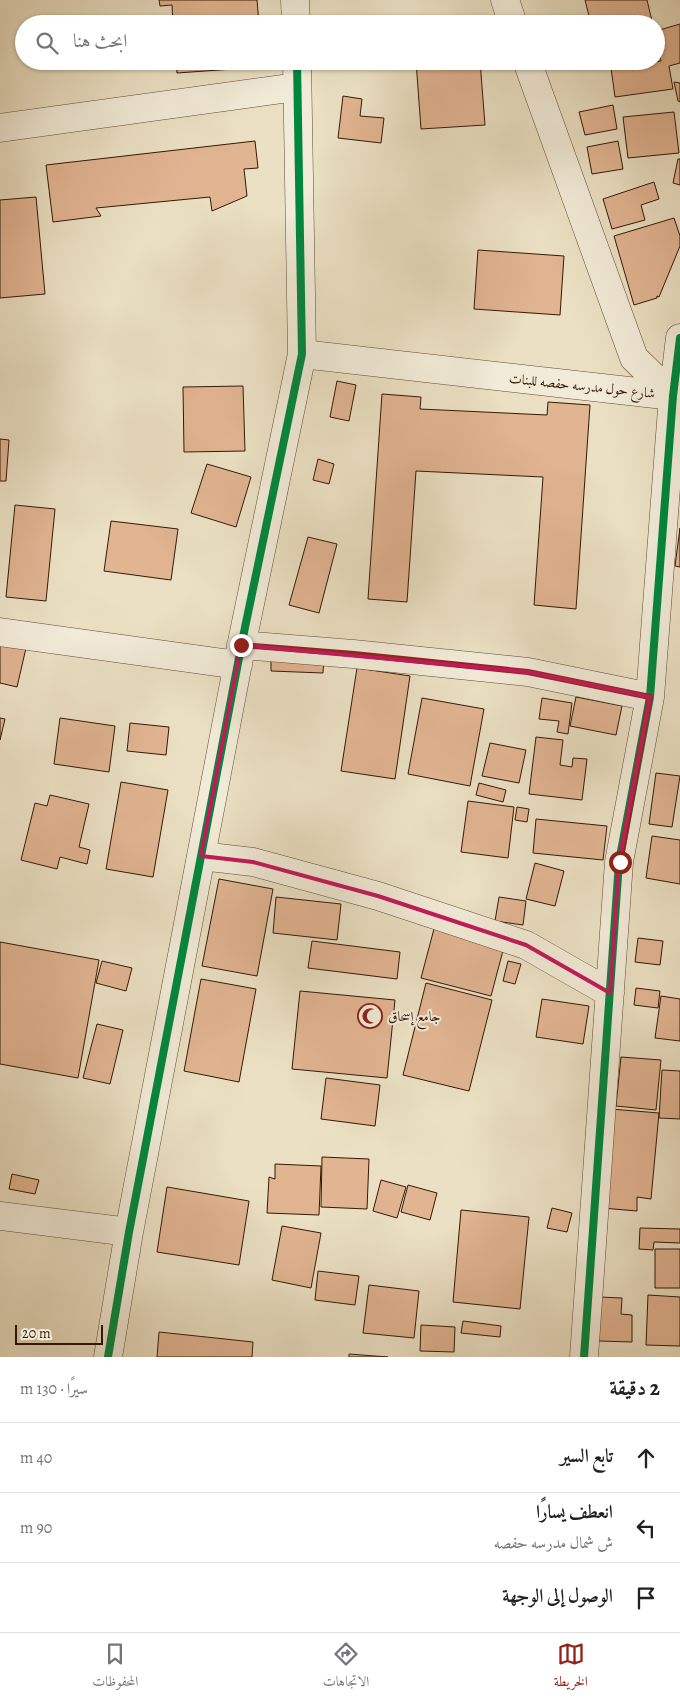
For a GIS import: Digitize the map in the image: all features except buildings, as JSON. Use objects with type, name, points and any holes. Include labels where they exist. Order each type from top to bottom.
[{"type":"street","points":[[295,0],[296,15]]},
{"type":"street","points":[[504,0],[510,15]]},
{"type":"street","name":"شارع حول مدرسه حفصه للبنات","points":[[530,70],[634,358],[673,396]]},
{"type":"street","points":[[0,128],[297,74],[302,354],[239,655],[129,1232],[108,1357]]},
{"type":"street","points":[[584,1357],[620,862],[650,697],[673,396],[680,338]]},
{"type":"street","name":"شارع حول مدرسه حفصه للبنات","points":[[302,354],[673,396]]},
{"type":"street","points":[[0,632],[239,655],[354,654],[528,672],[650,697]]},
{"type":"street","points":[[201,856],[253,862],[369,893],[526,945],[610,993]]},
{"type":"street","points":[[0,1216],[129,1232]]},
{"type":"highlighted area","points":[[241,645],[528,672],[650,697],[619,862],[610,993],[526,945],[378,896],[253,862],[201,856]]},
{"type":"cycle path","points":[[108,1357],[129,1232],[243,637],[302,354],[297,70]]},
{"type":"cycle path","points":[[584,1357],[619,862],[650,697],[673,396],[680,338]]},
{"type":"place","name":"جامع إسحاق","points":[[370,1016]]},
{"type":"route","points":[[241,645],[354,654],[528,672],[650,697],[620,862]]}]
